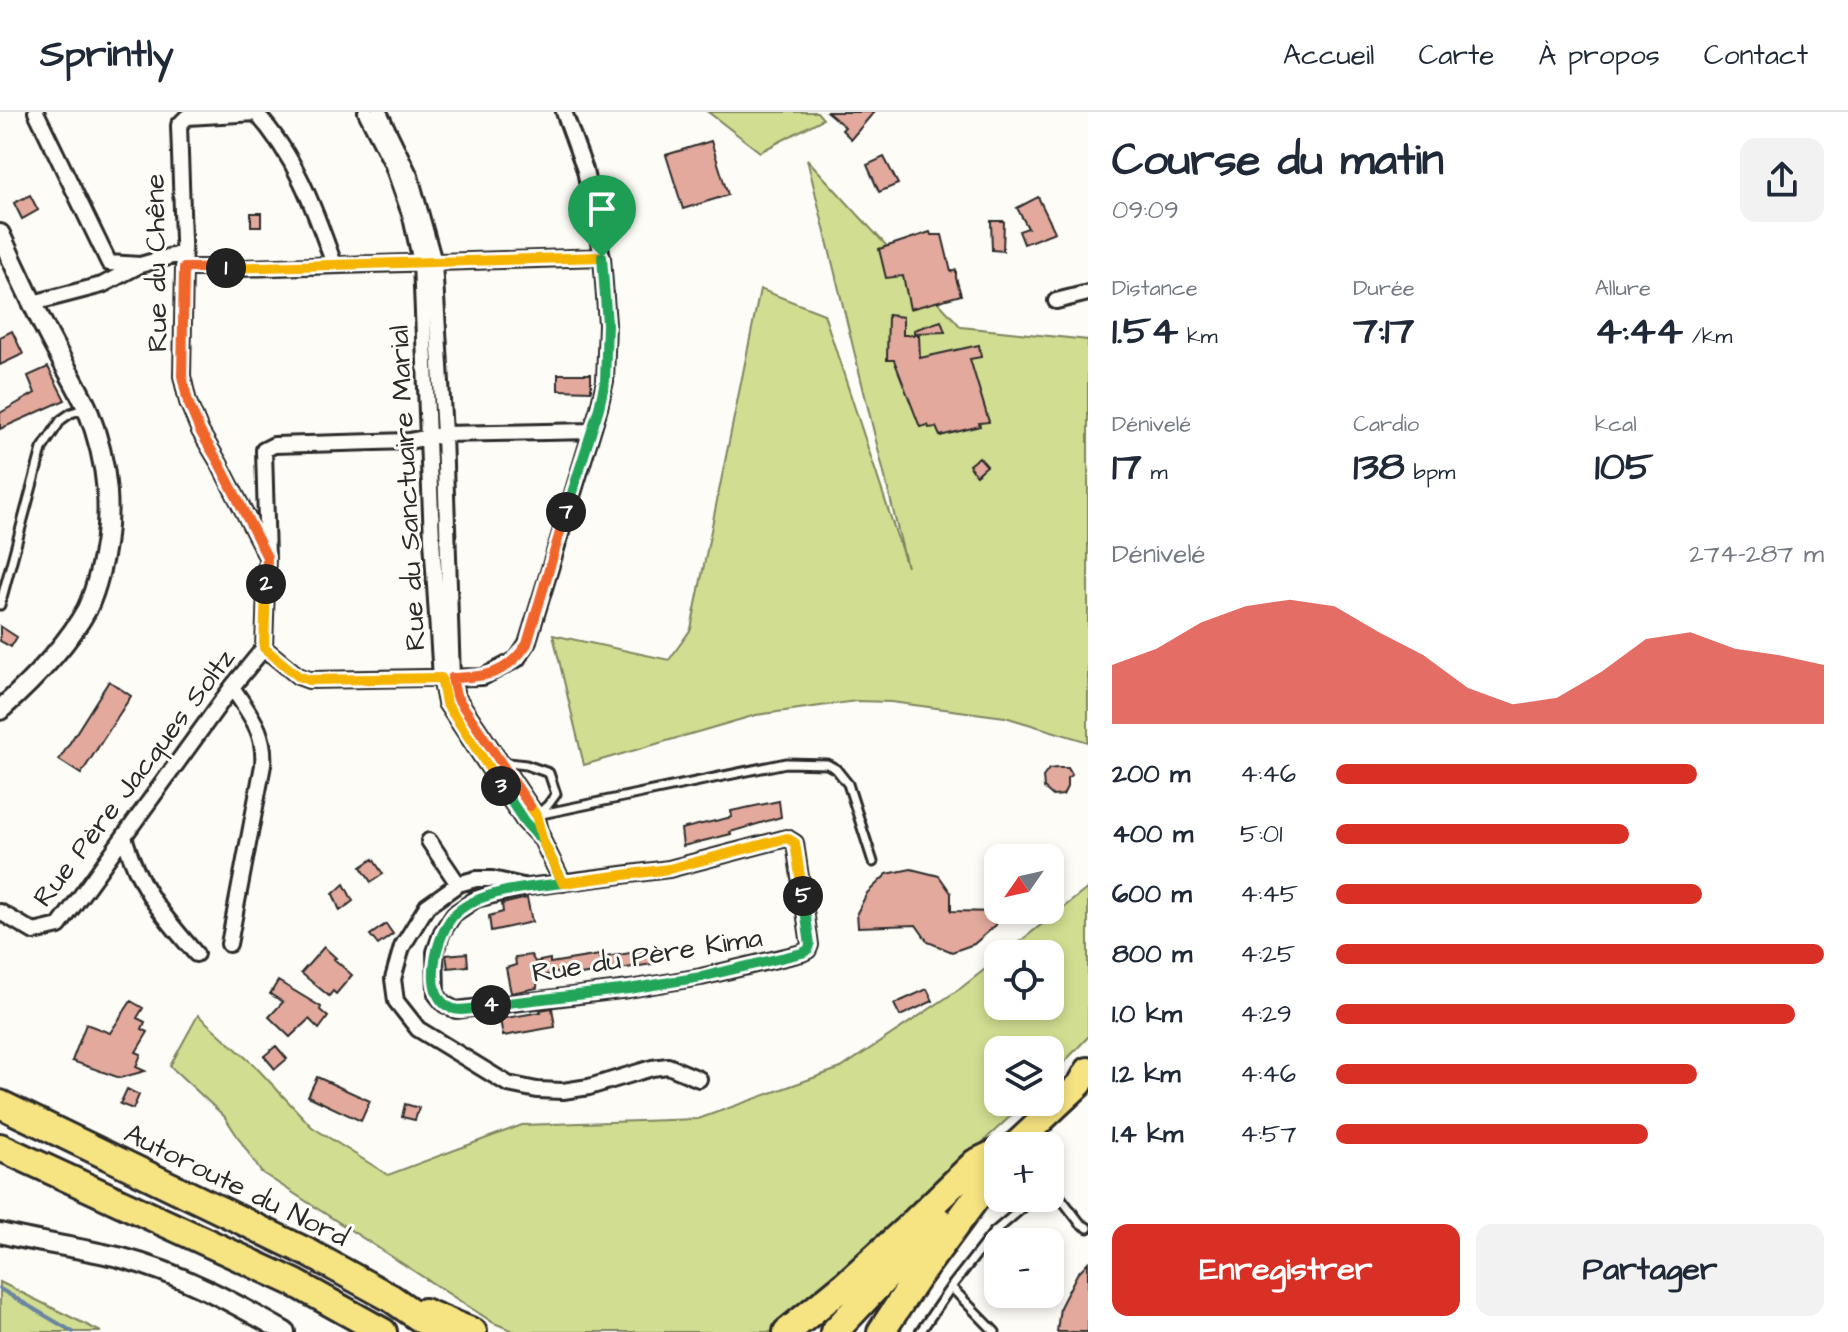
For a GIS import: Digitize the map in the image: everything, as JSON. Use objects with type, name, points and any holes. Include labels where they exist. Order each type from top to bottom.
[{"type":"highway","name":"Autoroute du Nord","points":[[0,1104],[309,1253],[391,1298],[440,1332]]},
{"type":"highway","points":[[0,1147],[295,1283],[383,1332]]},
{"type":"highway","points":[[787,1332],[868,1264],[975,1163],[984,1159]]},
{"type":"highway","points":[[834,1332],[984,1175]]},
{"type":"highway","points":[[881,1332],[984,1187]]},
{"type":"highway","points":[[391,1298],[473,1332]]},
{"type":"main road","points":[[1028,1132],[1086,1080]]},
{"type":"street","points":[[36,112],[109,263],[140,265],[183,260],[242,268],[602,257]]},
{"type":"street","name":"Rue du Sanctuaire Marial","points":[[366,112],[392,163],[428,262],[428,436],[439,540],[446,703],[530,818]]},
{"type":"street","name":"Rue du Sanctuaire Marial","points":[[379,112],[410,176],[428,262],[444,434],[439,540]]},
{"type":"street","points":[[264,648],[298,676],[309,680],[446,678],[483,677],[517,659],[527,644],[605,381],[607,324],[602,257],[585,170],[564,112]]},
{"type":"street","points":[[255,113],[288,155],[299,176],[334,264]]},
{"type":"street","name":"Rue du Chêne","points":[[255,113],[187,117],[179,125],[182,376],[200,431],[267,557]]},
{"type":"street","points":[[0,234],[86,408],[100,448],[108,506],[104,554],[87,609],[69,636],[30,682],[0,710]]},
{"type":"street","points":[[33,303],[102,285],[140,265]]},
{"type":"street","points":[[1056,301],[1088,293]]},
{"type":"street","name":"Rue Père Jacques Soltz","points":[[0,912],[34,932],[56,928],[232,687],[264,648],[267,557],[264,450],[274,445],[409,441],[444,434],[591,431]]},
{"type":"street","name":"Rue du Sanctuaire Marial","points":[[446,678],[500,762],[563,883]]},
{"type":"street","points":[[229,944],[264,747],[255,725],[232,687]]},
{"type":"street","points":[[124,837],[132,864],[146,892],[196,954]]},
{"type":"street","name":"Rue du Père Kima","points":[[787,838],[795,843],[810,945],[802,953],[701,977],[629,989],[456,1010],[444,1004],[436,994],[435,952],[442,932],[454,914],[476,899],[527,887],[563,883],[669,869],[787,838]]},
{"type":"street","points":[[429,841],[458,884]]},
{"type":"street","points":[[527,887],[492,879],[476,879],[458,884],[427,906],[402,947],[393,979],[396,1001],[418,1029],[508,1084],[537,1090],[576,1089],[668,1066],[699,1079]]},
{"type":"street","points":[[0,1233],[153,1267],[205,1289],[285,1332]]},
{"type":"lane","points":[[0,605],[42,449],[61,420],[86,408]]},
{"type":"lane","points":[[500,762],[526,765],[549,773],[556,794],[548,805],[530,818]]},
{"type":"lane","points":[[530,818],[786,763],[827,764],[836,769],[848,784],[873,862]]},
{"type":"lane","points":[[1064,1202],[1080,1223],[1088,1228]]},
{"type":"lane","points":[[920,1332],[993,1233],[1018,1212]]},
{"type":"lane","points":[[951,1287],[995,1332]]},
{"type":"green space","points":[[708,112],[817,112],[823,119],[760,152]]},
{"type":"green space","points":[[807,159],[961,327],[1088,340],[1088,742],[1005,717],[891,702],[856,701],[756,715],[584,765],[553,635],[669,660],[691,629],[760,289],[824,314],[907,567]]},
{"type":"green space","points":[[1088,888],[1088,1037],[1064,1062],[1064,1036],[984,1036],[984,1116],[1011,1116],[993,1132],[984,1132],[984,1141],[888,1238],[779,1332],[516,1332],[494,1323],[261,1172],[224,1116],[170,1066],[198,1015],[254,1065],[312,1127],[388,1175],[522,1125],[698,1119],[841,1068],[984,970],[984,1020],[1064,1020],[1064,940],[1022,940],[1042,924],[1064,924],[1064,907]]},
{"type":"green space","points":[[0,1282],[101,1332],[0,1332]]},
{"type":"building","points":[[827,112],[874,112],[851,139],[842,130],[845,127]]},
{"type":"building","points":[[711,141],[728,195],[683,209],[666,155]]},
{"type":"building","points":[[884,157],[898,184],[879,192],[867,165]]},
{"type":"building","points":[[30,195],[38,210],[22,219],[14,203]]},
{"type":"building","points":[[1038,197],[1055,232],[1024,244],[1019,231],[1028,228],[1017,208]]},
{"type":"building","points":[[251,213],[261,213],[261,226],[251,226]]},
{"type":"building","points":[[991,221],[1004,221],[1003,251],[992,250]]},
{"type":"building","points":[[930,232],[931,235],[942,235],[951,272],[956,270],[961,295],[910,309],[903,276],[886,278],[879,249]]},
{"type":"building","points":[[888,315],[903,317],[903,335],[919,335],[920,358],[979,345],[981,357],[970,359],[989,422],[940,436],[936,427],[920,427],[894,360],[887,360]]},
{"type":"building","points":[[941,321],[945,332],[914,333],[914,330]]},
{"type":"building","points":[[12,331],[23,354],[0,365],[0,337]]},
{"type":"building","points":[[48,367],[65,400],[0,429],[0,413],[35,393],[28,376]]},
{"type":"building","points":[[558,374],[591,374],[591,391],[558,390]]},
{"type":"building","points":[[979,457],[987,466],[976,475],[969,465]]},
{"type":"building","points":[[0,626],[17,637],[11,647],[0,641]]},
{"type":"building","points":[[109,681],[131,696],[81,774],[59,760]]},
{"type":"building","points":[[1068,768],[1072,775],[1067,778],[1063,795],[1053,796],[1044,788],[1043,777],[1049,769]]},
{"type":"building","points":[[779,801],[781,817],[683,846],[681,829],[732,817],[731,811]]},
{"type":"building","points":[[373,859],[383,874],[371,882],[361,867]]},
{"type":"building","points":[[911,869],[939,876],[951,893],[951,911],[984,912],[984,924],[996,925],[974,944],[952,952],[928,942],[916,925],[858,927],[857,913],[867,893],[887,874]]},
{"type":"building","points":[[344,884],[353,901],[340,911],[333,894]]},
{"type":"building","points":[[527,898],[532,922],[491,931],[489,916],[503,912],[502,904]]},
{"type":"building","points":[[386,924],[393,934],[378,945],[370,935]]},
{"type":"building","points":[[324,947],[352,975],[336,994],[333,991],[329,996],[301,973]]},
{"type":"building","points":[[648,950],[653,964],[560,978],[559,972],[538,977],[537,988],[511,993],[506,968],[516,965],[515,957],[531,955],[535,962],[550,959],[550,963]]},
{"type":"building","points":[[467,953],[468,966],[448,968],[446,955]]},
{"type":"building","points":[[278,981],[321,1007],[320,1010],[328,1017],[319,1029],[309,1019],[290,1037],[269,1017],[283,1002],[270,994]]},
{"type":"building","points":[[927,989],[933,1001],[900,1016],[894,1004]]},
{"type":"building","points":[[131,1001],[143,1008],[137,1018],[145,1022],[142,1029],[148,1032],[136,1052],[141,1054],[136,1067],[145,1071],[120,1078],[72,1061],[86,1024],[110,1033]]},
{"type":"building","points":[[552,1008],[555,1027],[503,1036],[500,1019]]},
{"type":"building","points":[[276,1046],[287,1059],[275,1069],[264,1056]]},
{"type":"building","points":[[317,1077],[370,1101],[361,1121],[308,1096]]},
{"type":"building","points":[[127,1089],[139,1095],[133,1109],[120,1104]]},
{"type":"building","points":[[405,1104],[419,1108],[415,1120],[402,1117]]},
{"type":"building","points":[[1088,1262],[1088,1332],[1057,1332],[1060,1308],[1064,1308],[1064,1299],[1077,1274]]},
{"type":"waterway","points":[[0,1289],[73,1332]]},
{"type":"route","points":[[602,257],[184,268],[182,376],[200,431],[267,557],[264,648],[298,676],[309,680],[441,678],[446,703],[524,821],[543,842],[563,883],[527,887],[476,899],[454,914],[442,932],[434,964],[436,994],[444,1004],[456,1010],[701,977],[802,953],[810,945],[792,839],[669,869],[563,883],[543,842],[536,815],[456,696],[452,678],[483,677],[517,659],[527,644],[605,381],[607,324],[602,257]]}]
